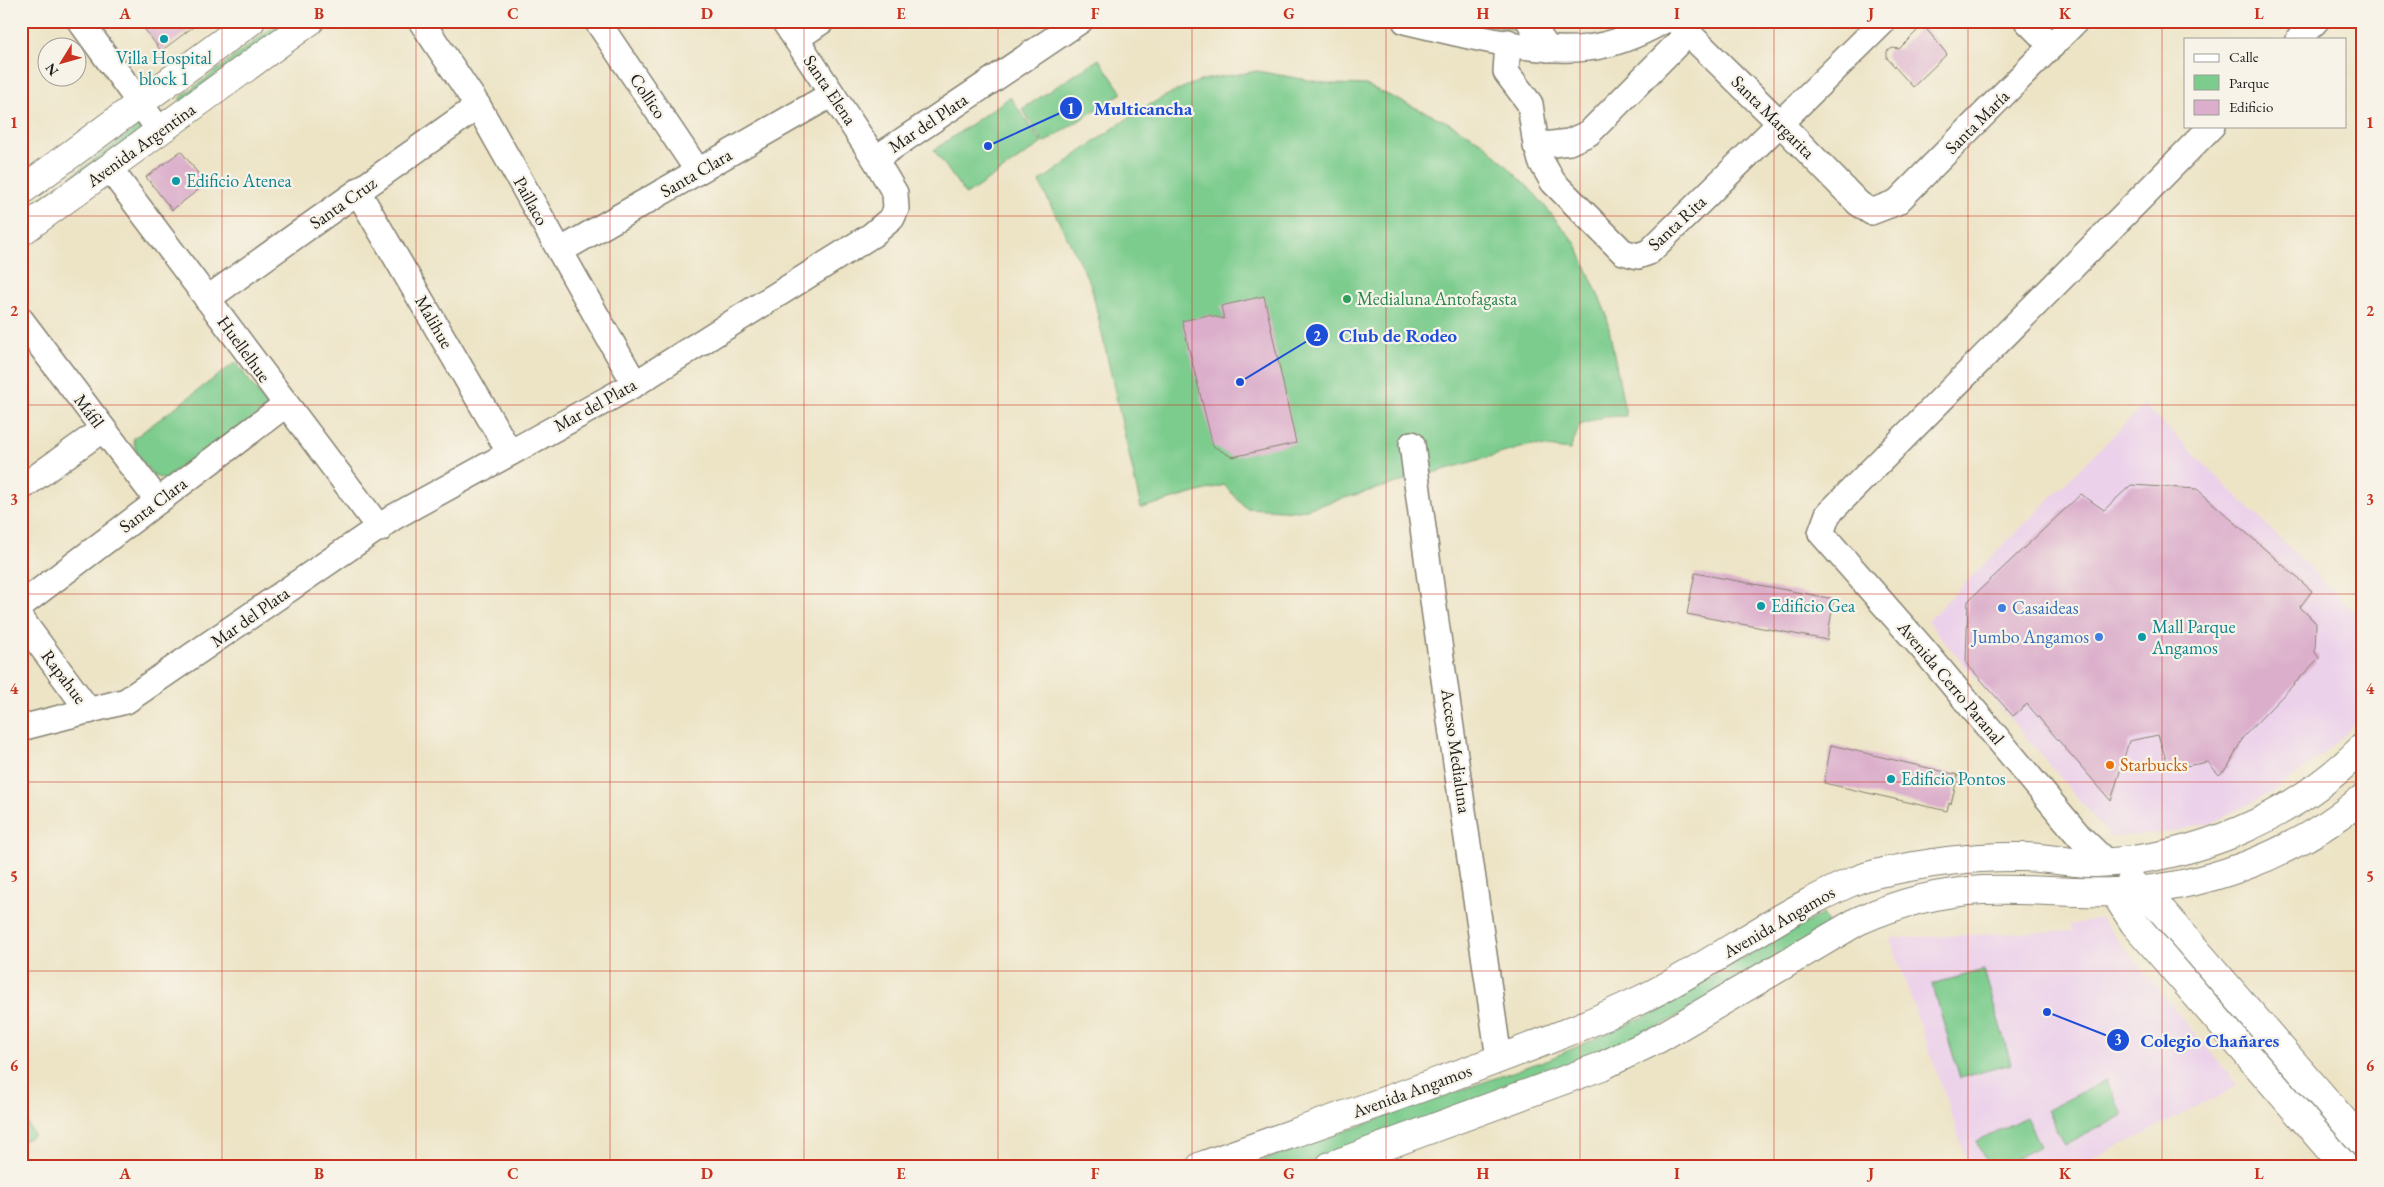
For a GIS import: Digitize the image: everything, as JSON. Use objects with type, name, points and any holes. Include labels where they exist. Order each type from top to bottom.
[{"type":"main road","name":"Avenida Argentina","points":[[21,191],[251,21]]},
{"type":"main road","name":"Avenida Argentina","points":[[21,232],[110,169],[310,21]]},
{"type":"main road","name":"Avenida Angamos","points":[[1201,1166],[1499,1059],[1639,1001],[1688,975],[1786,915],[1833,890],[1879,873],[1966,858],[2025,857],[2099,863],[2171,853],[2218,839],[2256,824],[2308,793],[2363,747]]},
{"type":"main road","points":[[1330,1166],[1602,1066],[1658,1039],[1858,921],[1886,908],[1931,897],[1981,890],[2114,892],[2171,886],[2253,863],[2304,838],[2363,798]]},
{"type":"main road","name":"Avenida Cerro Paranal","points":[[2099,863],[2142,890],[2164,913],[2363,1143]]},
{"type":"main road","name":"Avenida Cerro Paranal","points":[[2114,892],[2134,923],[2344,1166]]},
{"type":"street","points":[[80,21],[160,131]]},
{"type":"street","name":"Paillaco","points":[[421,21],[478,106],[634,384]]},
{"type":"street","name":"Collico","points":[[597,21],[698,171]]},
{"type":"street","points":[[790,30],[822,21]]},
{"type":"street","name":"Mar del Plata","points":[[21,728],[126,701],[151,686],[380,529],[394,517],[634,384],[872,235],[892,218],[896,209],[895,193],[875,158],[1080,21]]},
{"type":"street","points":[[1405,21],[1466,35],[1548,49],[1588,48],[1638,35],[1663,21]]},
{"type":"street","points":[[1529,21],[1548,49]]},
{"type":"street","name":"Santa Rita","points":[[1508,42],[1506,72],[1530,104],[1536,146],[1541,161],[1554,182],[1623,252],[1638,256],[1648,252],[1884,21]]},
{"type":"street","points":[[2027,21],[2052,46]]},
{"type":"street","name":"Santa María","points":[[1870,212],[1897,202],[2076,21]]},
{"type":"street","points":[[2300,38],[2316,21]]},
{"type":"street","points":[[1536,146],[1569,142],[1589,133],[1682,27]]},
{"type":"street","name":"Santa Margarita","points":[[1682,27],[1780,123],[1858,204],[1870,212]]},
{"type":"street","name":"Santa Elena","points":[[790,30],[875,158]]},
{"type":"street","name":"Santa Clara","points":[[560,251],[832,94]]},
{"type":"street","name":"Santa Cruz","points":[[208,299],[478,106]]},
{"type":"street","name":"Avenida Cerro Paranal","points":[[2114,892],[2099,863],[2079,836],[1923,649],[1820,533],[1828,514],[2210,128]]},
{"type":"street","name":"Huellelhue","points":[[110,169],[285,405],[380,529]]},
{"type":"street","name":"Malihue","points":[[358,192],[510,453]]},
{"type":"street","name":"Máfil","points":[[21,320],[158,501]]},
{"type":"street","name":"Santa Clara","points":[[21,605],[285,405]]},
{"type":"street","points":[[21,488],[103,429]]},
{"type":"street","name":"Acceso Medialuna","points":[[1412,444],[1429,578],[1446,680],[1499,1059]]},
{"type":"street","name":"Rapahue","points":[[21,619],[89,711]]},
{"type":"street","points":[[2304,838],[2363,816]]},
{"type":"shaded area","name":"Mall Parque Angamos","points":[[2144,405],[2363,620],[2363,716],[2323,755],[2279,788],[2210,824],[2162,833],[2111,837],[1927,621]]},
{"type":"shaded area","points":[[2100,918],[2238,1086],[2079,1166],[1969,1166],[1890,938],[2073,931],[2070,925]]},
{"type":"green space","points":[[281,21],[300,21],[183,104],[179,99]]},
{"type":"green space","points":[[1466,21],[1519,21],[1527,32]]},
{"type":"green space","points":[[1099,59],[1122,93],[1044,143],[1022,109]]},
{"type":"green space","name":"Medialuna Antofagasta","points":[[1257,71],[1331,84],[1366,85],[1447,122],[1484,143],[1534,193],[1576,244],[1606,313],[1626,416],[1603,417],[1580,425],[1570,450],[1531,445],[1299,511],[1246,508],[1224,485],[1141,508],[1091,285],[1039,182],[1115,127],[1175,91],[1204,80]]},
{"type":"green space","points":[[1010,97],[1042,143],[966,195],[934,150]]},
{"type":"green space","points":[[141,125],[146,132],[21,226],[21,213]]},
{"type":"green space","points":[[236,362],[268,407],[170,481],[154,476],[137,455],[133,439]]},
{"type":"green space","points":[[1823,914],[1832,929],[1605,1057],[1312,1166],[1247,1166],[1549,1059],[1651,1014],[1768,943]]},
{"type":"green space","points":[[2165,927],[2278,1059],[2272,1064],[2156,929]]},
{"type":"green space","points":[[1984,970],[2011,1064],[1960,1078],[1932,984]]},
{"type":"green space","points":[[2106,1080],[2124,1115],[2065,1145],[2047,1110]]},
{"type":"green space","points":[[21,1113],[34,1135],[21,1142]]},
{"type":"green space","points":[[2026,1117],[2040,1146],[2000,1166],[1988,1166],[1976,1141]]},
{"type":"building","name":"Villa Hospital block 1","points":[[150,21],[201,21],[161,51],[143,27]]},
{"type":"building","points":[[1923,25],[1947,54],[1913,87],[1887,58],[1887,51],[1893,48],[1899,49]]},
{"type":"building","name":"Edificio Atenea","points":[[181,151],[206,184],[172,210],[146,177]]},
{"type":"building","points":[[1264,296],[1296,443],[1232,457],[1213,446],[1182,321],[1208,315],[1224,319],[1221,306]]},
{"type":"building","name":"Mall Parque Angamos","points":[[2131,485],[2197,489],[2312,591],[2300,607],[2316,623],[2315,652],[2319,658],[2244,736],[2228,767],[2219,775],[2208,762],[2169,769],[2158,735],[2129,741],[2111,801],[2027,704],[2013,716],[1966,663],[1968,601],[2081,494],[2104,510]]},
{"type":"building","name":"Edificio Gea","points":[[1695,573],[1834,599],[1827,640],[1687,614]]},
{"type":"building","name":"Edificio Pontos","points":[[1831,745],[1958,775],[1951,804],[1949,803],[1947,811],[1824,783]]},
{"type":"place","name":"Villa Hospital block 1","points":[[164,39]]},
{"type":"place","name":"Multicancha","points":[[988,146]]},
{"type":"place","name":"Edificio Atenea","points":[[176,181]]},
{"type":"place","name":"Medialuna Antofagasta","points":[[1347,299]]},
{"type":"place","name":"Club de Rodeo","points":[[1240,382]]},
{"type":"place","name":"Edificio Gea","points":[[1761,606]]},
{"type":"place","name":"Casaideas","points":[[2002,608]]},
{"type":"place","name":"Jumbo Angamos","points":[[2099,637]]},
{"type":"place","name":"Mall Parque Angamos","points":[[2142,637]]},
{"type":"place","name":"Starbucks","points":[[2110,765]]},
{"type":"place","name":"Edificio Pontos","points":[[1891,779]]},
{"type":"place","name":"Colegio Chañares","points":[[2047,1012]]}]
